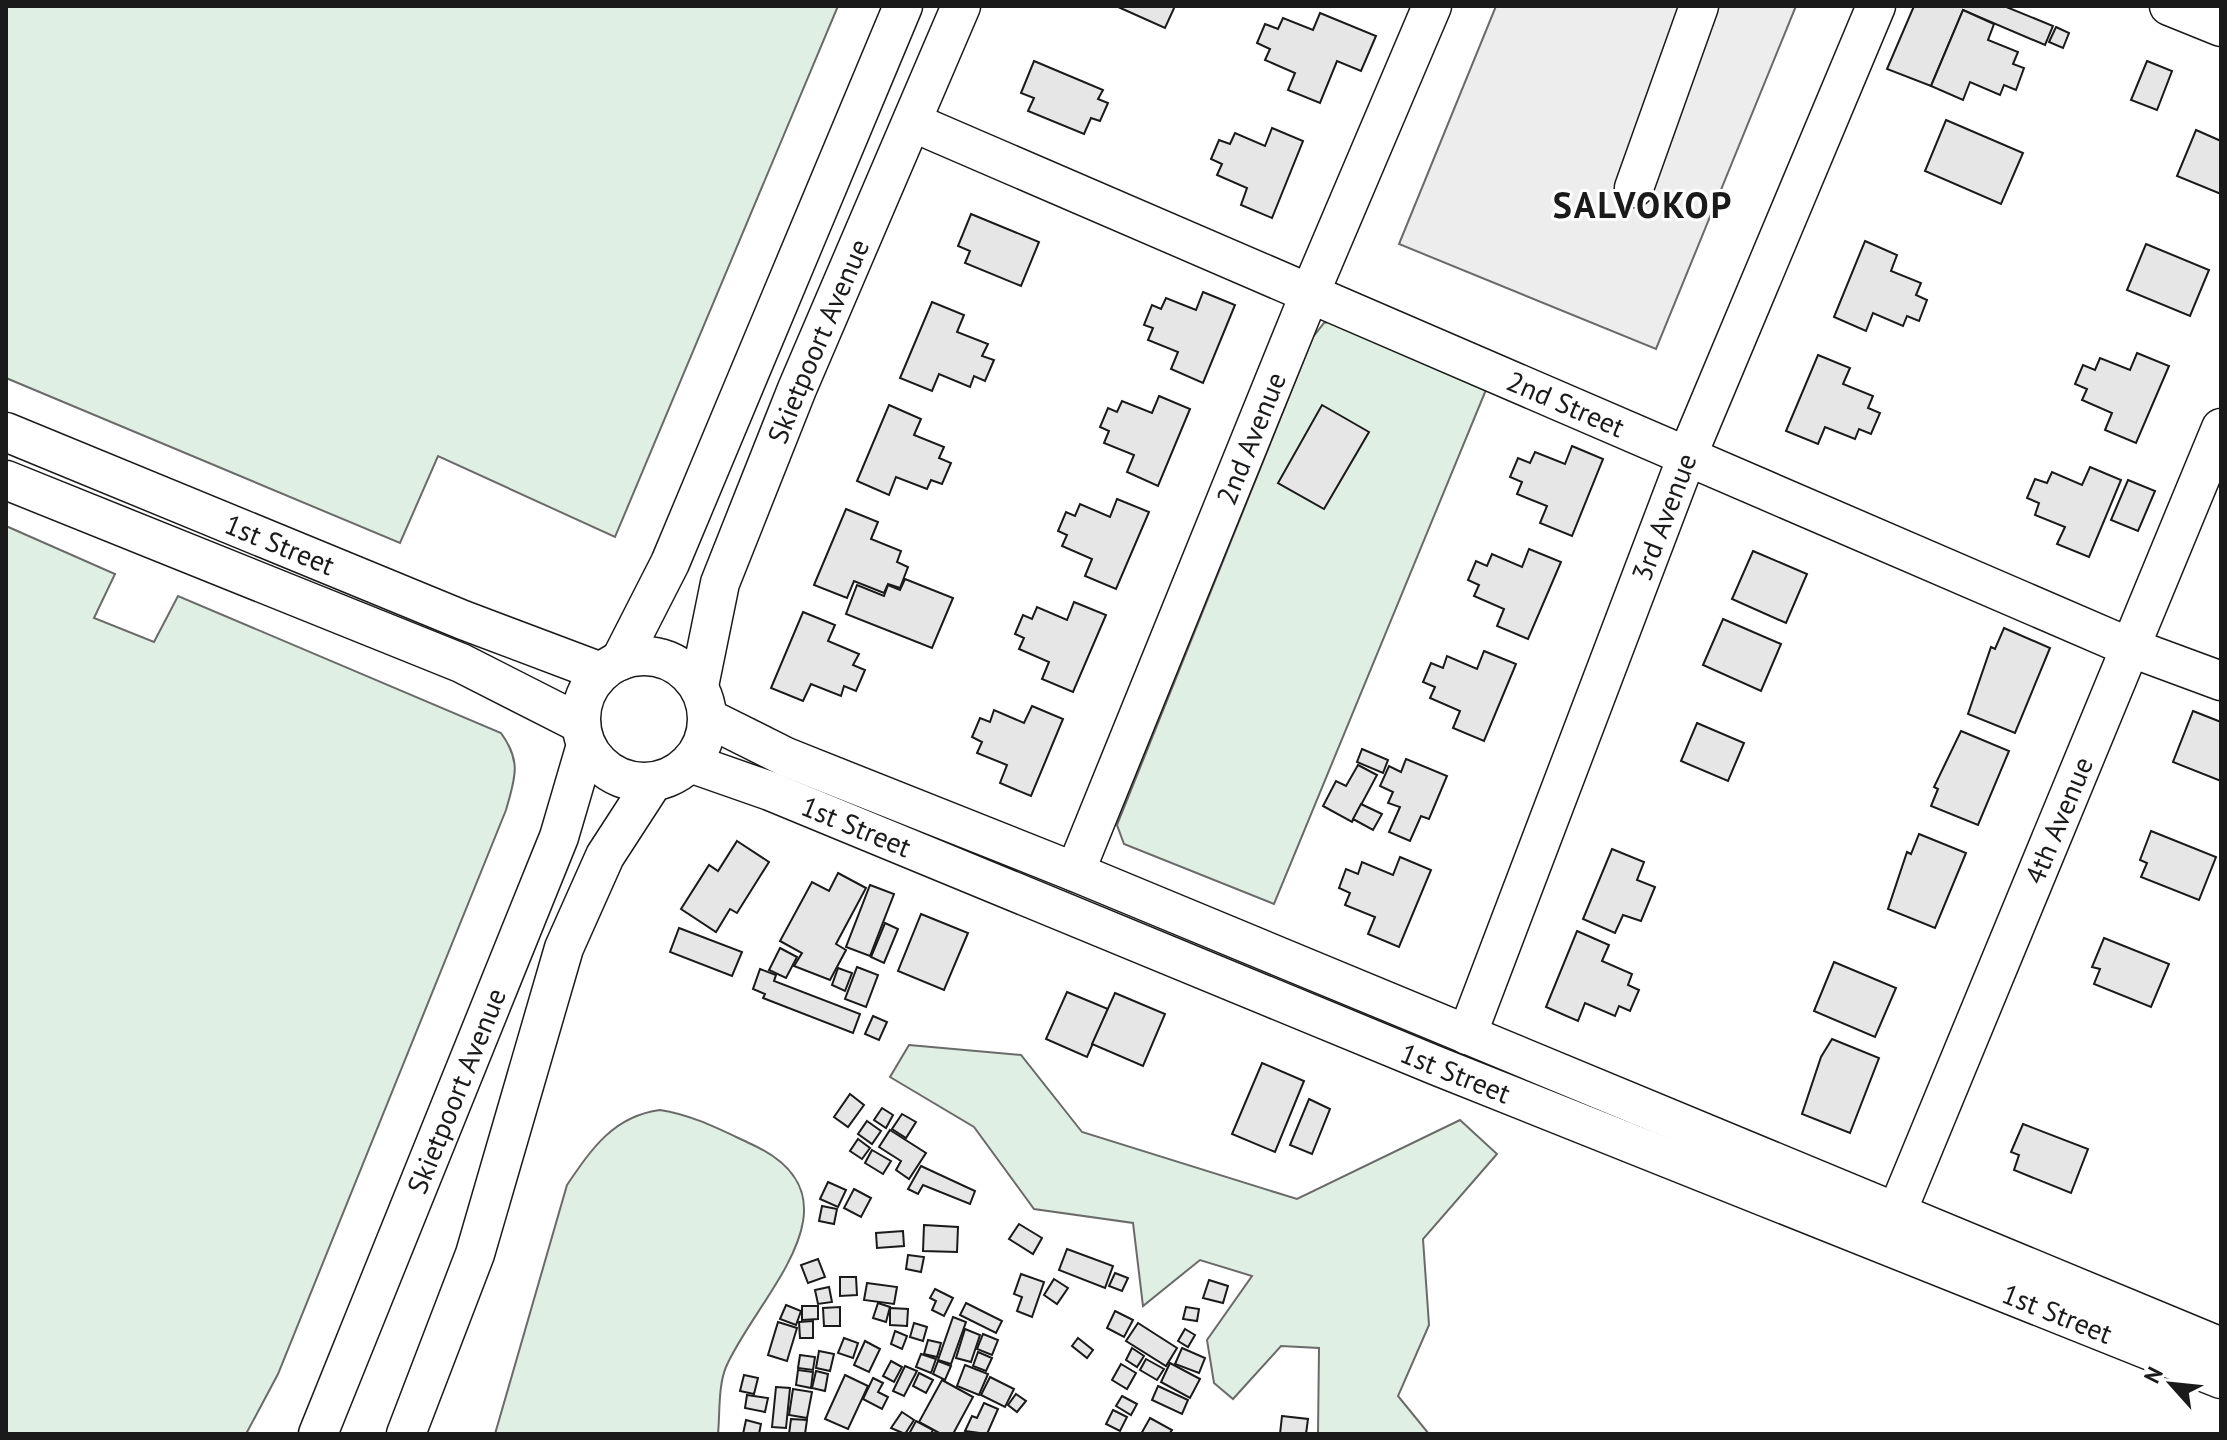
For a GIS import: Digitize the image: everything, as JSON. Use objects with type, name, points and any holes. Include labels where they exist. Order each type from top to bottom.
[{"type":"street","name":"Skietpoort Avenue","points":[[610,666],[670,563],[903,6]]},
{"type":"street","name":"Skietpoort Avenue","points":[[703,702],[720,583],[797,389],[961,6]]},
{"type":"street","name":"2nd Avenue","points":[[1075,872],[1310,293],[1432,6]]},
{"type":"street","points":[[1634,188],[1699,6]]},
{"type":"street","name":"3rd Avenue","points":[[1467,1035],[1688,454],[1876,6]]},
{"type":"street","points":[[2169,6],[2221,27]]},
{"type":"street","name":"2nd Street","points":[[912,122],[1688,454],[2129,647],[2221,681]]},
{"type":"street","name":"4th Avenue","points":[[1896,1214],[2221,428]]},
{"type":"street","name":"1st Street","points":[[6,432],[463,620],[610,666]]},
{"type":"street","name":"1st Street","points":[[6,480],[461,663],[583,735]]},
{"type":"street","points":[[637,655],[664,659],[688,672],[703,702],[706,734],[690,763],[673,776],[653,782],[632,782],[613,775],[597,762],[583,735],[589,687],[610,666],[637,655]]},
{"type":"street","name":"1st Street","points":[[703,702],[786,757],[1075,872],[2221,1347]]},
{"type":"street","name":"Skietpoort Avenue","points":[[318,1434],[559,837],[583,735]]},
{"type":"street","name":"1st Street","points":[[690,763],[770,791],[1423,1061],[2221,1379]]},
{"type":"street","name":"Skietpoort Avenue","points":[[406,1434],[475,1254],[564,948],[605,856],[653,782]]},
{"type":"green space","points":[[6,6],[838,6],[615,537],[438,456],[400,543],[6,378]]},
{"type":"green space","points":[[1336,320],[1488,385],[1274,904],[1124,844],[1117,825],[1313,337],[1324,323]]},
{"type":"green space","points":[[6,526],[115,574],[94,618],[154,642],[178,596],[501,733],[512,753],[515,770],[506,810],[278,1374],[246,1434],[6,1434]]},
{"type":"green space","points":[[909,1045],[1021,1055],[1082,1132],[1297,1199],[1460,1120],[1497,1154],[1423,1239],[1429,1325],[1398,1396],[1429,1434],[1318,1434],[1319,1348],[1281,1346],[1233,1399],[1214,1383],[1207,1340],[1252,1276],[1200,1260],[1143,1306],[1133,1223],[1034,1209],[974,1127],[890,1077]]},
{"type":"green space","points":[[660,1110],[695,1119],[751,1144],[785,1166],[802,1192],[803,1220],[794,1250],[723,1375],[718,1434],[495,1434],[567,1185],[595,1147],[617,1127],[644,1113]]},
{"type":"shaded area","points":[[1496,6],[1796,6],[1656,349],[1399,244]]},
{"type":"building","points":[[1116,6],[1175,6],[1165,28]]},
{"type":"building","points":[[1914,6],[2004,6],[2053,26],[2045,45],[1963,10],[1931,86],[1887,69]]},
{"type":"building","points":[[1963,10],[1994,24],[1988,40],[2018,52],[2013,64],[2024,68],[2016,90],[2004,85],[2000,95],[1970,82],[1963,100],[1931,86]]},
{"type":"building","points":[[1320,13],[1376,36],[1361,71],[1337,61],[1320,103],[1288,90],[1295,73],[1265,60],[1270,49],[1257,43],[1265,24],[1278,29],[1283,18],[1313,30]]},
{"type":"building","points":[[2056,27],[2069,33],[2063,48],[2049,42]]},
{"type":"building","points":[[1034,61],[1103,90],[1098,99],[1108,103],[1100,121],[1091,118],[1084,134],[1028,111],[1034,98],[1021,93]]},
{"type":"building","points":[[2147,61],[2172,71],[2157,110],[2131,100]]},
{"type":"building","points":[[1946,120],[2023,153],[2001,204],[1925,171]]},
{"type":"building","points":[[1272,128],[1303,141],[1272,218],[1241,205],[1247,188],[1217,175],[1222,164],[1211,159],[1219,140],[1230,144],[1235,133],[1265,146]]},
{"type":"building","points":[[2196,130],[2221,141],[2221,194],[2177,176]]},
{"type":"building","points":[[971,214],[1039,242],[1021,286],[965,263],[970,251],[958,246]]},
{"type":"building","points":[[1865,241],[1897,255],[1891,271],[1921,283],[1916,295],[1927,300],[1919,321],[1907,316],[1903,326],[1873,313],[1866,331],[1834,317]]},
{"type":"building","points":[[2146,244],[2209,270],[2190,316],[2127,290]]},
{"type":"building","points":[[1203,292],[1235,305],[1203,383],[1171,369],[1178,352],[1148,340],[1153,328],[1144,325],[1152,305],[1161,309],[1166,298],[1196,310]]},
{"type":"building","points":[[932,302],[964,315],[957,332],[988,344],[982,356],[994,360],[985,381],[974,376],[970,387],[939,374],[932,391],[900,378]]},
{"type":"building","points":[[2137,353],[2169,366],[2136,443],[2105,430],[2112,413],[2082,400],[2087,389],[2075,384],[2083,365],[2095,370],[2100,358],[2130,370]]},
{"type":"building","points":[[1818,355],[1850,368],[1843,384],[1873,396],[1868,408],[1880,413],[1871,434],[1859,429],[1855,439],[1825,427],[1818,444],[1786,431]]},
{"type":"building","points":[[1159,396],[1190,409],[1158,486],[1127,472],[1134,455],[1104,443],[1109,431],[1100,427],[1108,408],[1117,412],[1122,401],[1152,413]]},
{"type":"building","points":[[889,405],[921,419],[914,435],[944,447],[939,458],[951,463],[942,484],[931,480],[927,489],[896,477],[889,495],[857,481]]},
{"type":"building","points":[[1322,405],[1369,432],[1324,509],[1278,483]]},
{"type":"building","points":[[1572,446],[1603,459],[1572,536],[1540,523],[1547,506],[1517,494],[1522,482],[1510,477],[1518,458],[1530,463],[1535,452],[1565,464]]},
{"type":"building","points":[[2090,467],[2121,480],[2089,557],[2057,544],[2065,527],[2035,515],[2039,503],[2027,498],[2035,479],[2047,483],[2052,472],[2082,485]]},
{"type":"building","points":[[2128,480],[2155,491],[2138,531],[2111,520]]},
{"type":"building","points":[[1117,499],[1149,512],[1116,589],[1085,576],[1092,559],[1062,546],[1067,535],[1058,531],[1066,512],[1075,516],[1080,504],[1110,517]]},
{"type":"building","points":[[846,509],[878,522],[871,539],[901,551],[897,562],[908,567],[900,588],[888,584],[884,593],[854,581],[847,598],[814,585]]},
{"type":"building","points":[[1529,549],[1561,562],[1528,639],[1497,626],[1504,609],[1474,596],[1479,585],[1468,580],[1476,561],[1487,566],[1492,554],[1522,567]]},
{"type":"building","points":[[1753,551],[1807,574],[1786,623],[1732,599]]},
{"type":"building","points":[[905,579],[953,598],[932,648],[846,614],[857,585],[884,596],[888,585],[900,590]]},
{"type":"building","points":[[1074,602],[1106,615],[1073,692],[1042,679],[1049,662],[1019,649],[1024,638],[1015,634],[1023,615],[1032,619],[1037,607],[1067,620]]},
{"type":"building","points":[[803,612],[835,625],[828,641],[859,654],[853,665],[865,670],[856,691],[844,686],[841,696],[811,684],[803,701],[771,688]]},
{"type":"building","points":[[1723,619],[1781,644],[1761,691],[1703,665]]},
{"type":"building","points":[[2004,628],[2050,648],[2015,733],[1968,714],[1991,647],[1995,649]]},
{"type":"building","points":[[1484,651],[1516,664],[1484,741],[1453,728],[1460,711],[1430,698],[1435,687],[1423,682],[1431,663],[1443,668],[1447,656],[1477,669]]},
{"type":"building","points":[[1032,706],[1063,719],[1031,796],[1000,783],[1007,765],[977,753],[982,742],[972,737],[980,718],[990,722],[994,710],[1024,723]]},
{"type":"building","points":[[2193,711],[2221,722],[2221,781],[2173,762]]},
{"type":"building","points":[[1697,723],[1744,743],[1728,781],[1681,761]]},
{"type":"building","points":[[1961,731],[2009,751],[1978,825],[1931,806],[1938,789],[1934,787]]},
{"type":"building","points":[[1362,749],[1388,760],[1383,773],[1357,762]]},
{"type":"building","points":[[1406,759],[1447,776],[1429,819],[1421,816],[1410,841],[1389,832],[1400,807],[1388,803],[1393,792],[1380,786],[1389,766],[1401,772]]},
{"type":"building","points":[[1358,765],[1377,775],[1352,822],[1323,806],[1336,781],[1346,786]]},
{"type":"building","points":[[1361,804],[1382,814],[1373,830],[1353,819]]},
{"type":"building","points":[[2151,831],[2216,857],[2199,900],[2141,877],[2147,863],[2140,860]]},
{"type":"building","points":[[1919,834],[1966,853],[1935,928],[1888,909],[1907,852],[1911,854]]},
{"type":"building","points":[[737,841],[769,862],[737,913],[730,909],[716,932],[681,909],[709,865],[718,871]]},
{"type":"building","points":[[1612,849],[1644,862],[1637,880],[1655,887],[1641,921],[1623,915],[1615,933],[1583,919]]},
{"type":"building","points":[[1400,857],[1431,870],[1399,947],[1368,934],[1375,917],[1345,905],[1350,893],[1339,888],[1346,869],[1358,874],[1362,862],[1393,875]]},
{"type":"building","points":[[838,873],[866,888],[836,944],[846,950],[830,980],[794,966],[802,953],[780,941],[812,882],[829,891]]},
{"type":"building","points":[[870,885],[894,894],[870,956],[846,947]]},
{"type":"building","points":[[921,914],[968,933],[944,990],[898,971]]},
{"type":"building","points":[[885,923],[898,929],[884,963],[871,957]]},
{"type":"building","points":[[679,928],[742,952],[732,976],[670,952]]},
{"type":"building","points":[[1577,931],[1609,945],[1602,961],[1632,974],[1628,985],[1639,990],[1630,1011],[1619,1006],[1615,1016],[1585,1003],[1578,1021],[1546,1007]]},
{"type":"building","points":[[2104,938],[2169,964],[2151,1007],[2094,984],[2100,969],[2092,967]]},
{"type":"building","points":[[780,948],[797,957],[786,978],[769,970]]},
{"type":"building","points":[[1834,962],[1896,988],[1875,1037],[1814,1011]]},
{"type":"building","points":[[857,967],[878,975],[866,1007],[845,999]]},
{"type":"building","points":[[838,968],[852,973],[845,991],[832,985]]},
{"type":"building","points":[[760,969],[776,975],[774,981],[860,1014],[853,1033],[763,998],[765,994],[753,989]]},
{"type":"building","points":[[1067,992],[1108,1009],[1087,1057],[1046,1039]]},
{"type":"building","points":[[1115,993],[1165,1014],[1143,1066],[1092,1044]]},
{"type":"building","points":[[873,1016],[887,1022],[879,1040],[865,1034]]},
{"type":"building","points":[[1832,1039],[1879,1058],[1850,1133],[1802,1114],[1821,1057]]},
{"type":"building","points":[[1262,1063],[1304,1081],[1275,1152],[1232,1134]]},
{"type":"building","points":[[850,1094],[864,1105],[848,1127],[834,1117]]},
{"type":"building","points":[[1309,1099],[1330,1109],[1312,1154],[1290,1145]]},
{"type":"building","points":[[882,1108],[893,1115],[886,1128],[874,1120]]},
{"type":"building","points":[[902,1114],[916,1122],[906,1138],[892,1129]]},
{"type":"building","points":[[867,1121],[881,1131],[872,1144],[858,1134]]},
{"type":"building","points":[[2023,1124],[2088,1149],[2071,1193],[2014,1170],[2019,1155],[2011,1152]]},
{"type":"building","points":[[890,1130],[926,1153],[909,1179],[896,1170],[901,1161],[879,1147]]},
{"type":"building","points":[[858,1139],[870,1148],[862,1159],[850,1151]]},
{"type":"building","points":[[872,1150],[891,1161],[883,1174],[865,1163]]},
{"type":"building","points":[[921,1166],[975,1191],[970,1204],[923,1185],[918,1194],[908,1189]]},
{"type":"building","points":[[828,1182],[846,1190],[838,1207],[820,1199]]},
{"type":"building","points":[[854,1189],[871,1198],[861,1217],[844,1208]]},
{"type":"building","points":[[822,1206],[837,1209],[834,1224],[819,1221]]},
{"type":"building","points":[[1019,1224],[1042,1238],[1033,1254],[1009,1239]]},
{"type":"building","points":[[924,1225],[958,1227],[957,1252],[923,1251]]},
{"type":"building","points":[[903,1231],[904,1246],[877,1248],[876,1233]]},
{"type":"building","points":[[1067,1249],[1113,1266],[1105,1288],[1059,1270]]},
{"type":"building","points":[[908,1255],[924,1257],[921,1272],[906,1269]]},
{"type":"building","points":[[818,1259],[825,1277],[808,1283],[801,1265]]},
{"type":"building","points":[[1115,1273],[1128,1278],[1122,1291],[1109,1286]]},
{"type":"building","points":[[1021,1274],[1044,1282],[1032,1317],[1017,1311],[1022,1297],[1014,1294]]},
{"type":"building","points":[[840,1277],[856,1277],[857,1295],[840,1296]]},
{"type":"building","points":[[1054,1279],[1068,1288],[1057,1304],[1044,1295]]},
{"type":"building","points":[[1209,1280],[1228,1286],[1223,1303],[1203,1298]]},
{"type":"building","points":[[867,1283],[897,1287],[894,1304],[864,1300]]},
{"type":"building","points":[[829,1287],[832,1302],[818,1304],[815,1290]]},
{"type":"building","points":[[935,1289],[953,1298],[944,1316],[932,1310],[936,1301],[930,1298]]},
{"type":"building","points":[[878,1303],[890,1307],[886,1322],[873,1318]]},
{"type":"building","points":[[966,1303],[1002,1321],[996,1333],[960,1315]]},
{"type":"building","points":[[786,1305],[801,1311],[796,1325],[780,1319]]},
{"type":"building","points":[[802,1306],[818,1306],[818,1319],[802,1320]]},
{"type":"building","points":[[840,1307],[840,1326],[824,1326],[823,1308]]},
{"type":"building","points":[[1186,1307],[1199,1309],[1197,1321],[1183,1319]]},
{"type":"building","points":[[890,1308],[908,1309],[907,1326],[890,1325]]},
{"type":"building","points":[[1115,1311],[1133,1320],[1124,1337],[1107,1328]]},
{"type":"building","points":[[953,1317],[966,1322],[951,1364],[938,1360]]},
{"type":"building","points":[[813,1321],[813,1338],[800,1338],[799,1322]]},
{"type":"building","points":[[778,1322],[797,1328],[787,1361],[768,1355]]},
{"type":"building","points":[[914,1323],[927,1327],[923,1341],[910,1337]]},
{"type":"building","points":[[1138,1323],[1177,1348],[1166,1366],[1126,1341]]},
{"type":"building","points":[[965,1329],[980,1335],[971,1362],[956,1358]]},
{"type":"building","points":[[1185,1329],[1195,1335],[1188,1347],[1178,1341]]},
{"type":"building","points":[[895,1331],[907,1336],[902,1349],[891,1344]]},
{"type":"building","points":[[983,1334],[998,1340],[992,1355],[977,1349]]},
{"type":"building","points":[[844,1338],[858,1343],[853,1358],[838,1353]]},
{"type":"building","points":[[1078,1338],[1093,1350],[1087,1358],[1072,1346]]},
{"type":"building","points":[[928,1340],[941,1343],[937,1357],[924,1354]]},
{"type":"building","points":[[865,1341],[880,1349],[869,1372],[854,1365]]},
{"type":"building","points":[[1132,1348],[1144,1356],[1137,1367],[1126,1360]]},
{"type":"building","points":[[1182,1348],[1205,1358],[1199,1373],[1175,1364]]},
{"type":"building","points":[[819,1351],[834,1354],[830,1371],[816,1368]]},
{"type":"building","points":[[978,1352],[992,1358],[986,1371],[973,1366]]},
{"type":"building","points":[[921,1354],[936,1359],[931,1373],[916,1367]]},
{"type":"building","points":[[800,1355],[815,1357],[813,1370],[798,1368]]},
{"type":"building","points":[[1146,1359],[1164,1369],[1157,1380],[1140,1370]]},
{"type":"building","points":[[891,1361],[902,1367],[894,1382],[883,1376]]},
{"type":"building","points":[[938,1361],[951,1366],[945,1380],[933,1374]]},
{"type":"building","points":[[1170,1363],[1200,1379],[1190,1398],[1161,1382]]},
{"type":"building","points":[[1121,1364],[1136,1373],[1127,1389],[1112,1380]]},
{"type":"building","points":[[965,1365],[988,1374],[979,1395],[957,1386]]},
{"type":"building","points":[[905,1366],[917,1371],[904,1396],[893,1391]]},
{"type":"building","points":[[798,1370],[813,1372],[811,1388],[796,1385]]},
{"type":"building","points":[[816,1371],[828,1374],[825,1391],[812,1388]]},
{"type":"building","points":[[919,1373],[933,1380],[926,1393],[913,1386]]},
{"type":"building","points":[[744,1375],[758,1378],[754,1394],[740,1391]]},
{"type":"building","points":[[845,1375],[868,1386],[848,1429],[825,1419]]},
{"type":"building","points":[[990,1377],[1014,1389],[1005,1407],[981,1395]]},
{"type":"building","points":[[873,1378],[883,1383],[878,1392],[888,1397],[882,1409],[863,1399]]},
{"type":"building","points":[[942,1380],[973,1397],[953,1434],[941,1434],[919,1422]]},
{"type":"building","points":[[1158,1386],[1188,1400],[1182,1414],[1152,1400]]},
{"type":"building","points":[[776,1387],[790,1388],[786,1428],[772,1427]]},
{"type":"building","points":[[793,1389],[812,1392],[807,1418],[789,1415]]},
{"type":"building","points":[[1016,1394],[1026,1401],[1017,1412],[1008,1405]]},
{"type":"building","points":[[747,1395],[768,1398],[765,1412],[745,1408]]},
{"type":"building","points":[[1122,1396],[1137,1404],[1131,1415],[1116,1406]]},
{"type":"building","points":[[984,1403],[998,1409],[987,1434],[965,1431],[972,1416],[977,1418]]},
{"type":"building","points":[[1113,1410],[1127,1417],[1120,1431],[1106,1424]]},
{"type":"building","points":[[902,1412],[914,1420],[905,1434],[891,1428]]},
{"type":"building","points":[[1282,1416],[1308,1419],[1306,1434],[1280,1434]]},
{"type":"building","points":[[1150,1418],[1172,1430],[1169,1434],[1141,1434]]},
{"type":"building","points":[[791,1419],[807,1420],[805,1434],[789,1434]]},
{"type":"building","points":[[746,1420],[761,1424],[759,1434],[743,1434]]},
{"type":"building","points":[[916,1421],[933,1430],[931,1434],[909,1434]]},
{"type":"district","name":"SALVOKOP","points":[[1643,205]]}]
